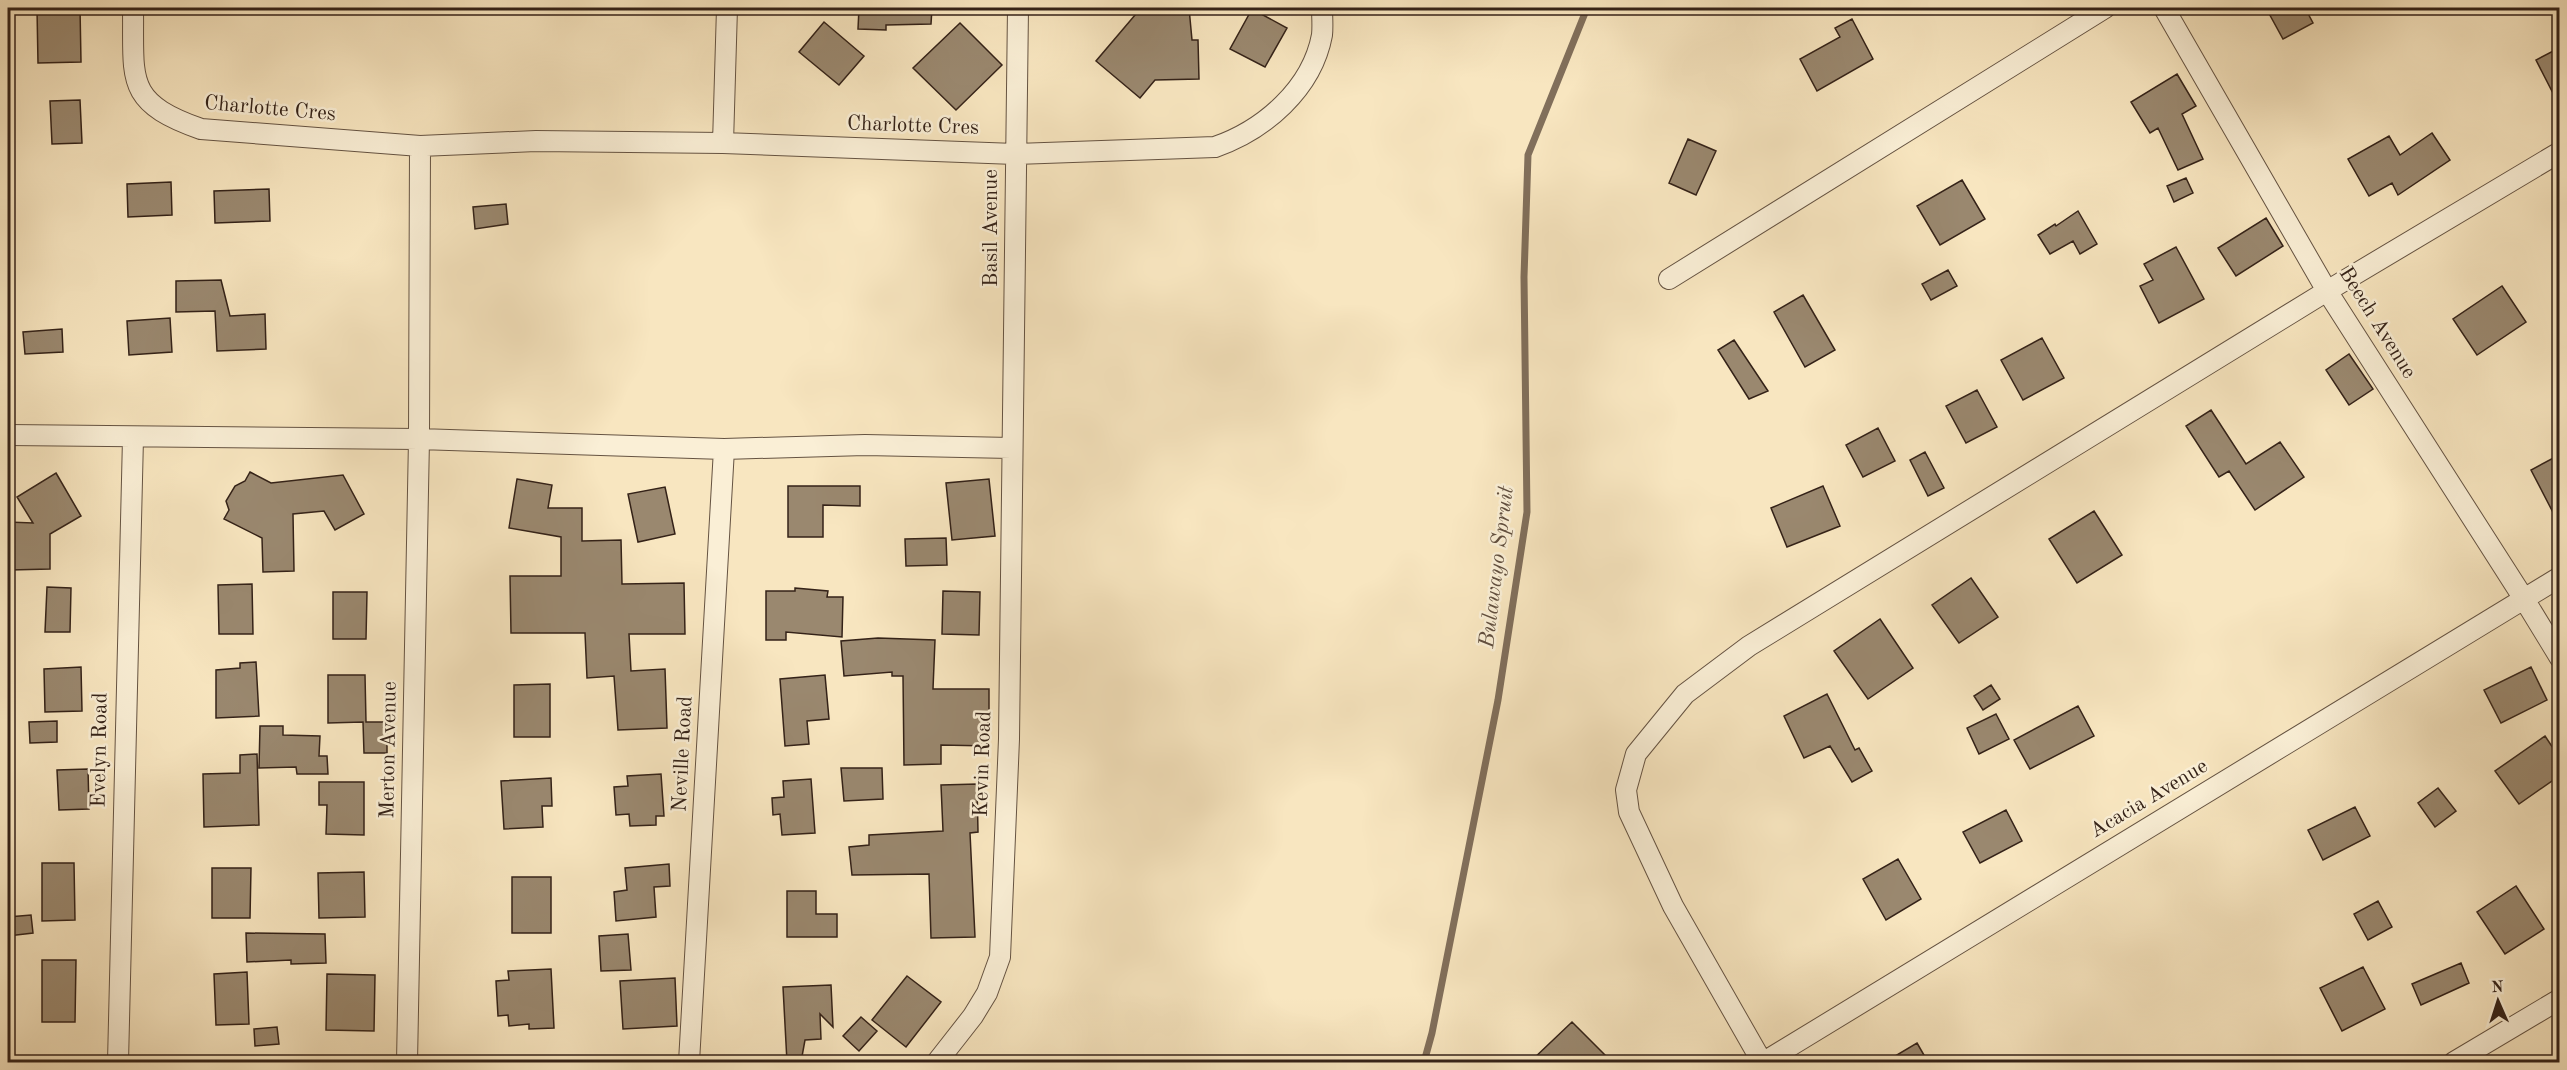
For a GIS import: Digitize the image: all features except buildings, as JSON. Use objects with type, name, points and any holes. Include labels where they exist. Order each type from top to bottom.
[{"type":"street","name":"Charlotte Cres","points":[[133,8],[134,73],[138,86],[148,103],[168,116],[201,129],[420,146],[536,141],[723,143],[1015,154],[1215,147],[1231,142],[1274,114],[1306,76],[1322,34],[1322,8]]},
{"type":"street","points":[[723,143],[727,8]]},
{"type":"street","name":"Basil Avenue","points":[[1011,448],[1015,342],[1018,8]]},
{"type":"street","points":[[1670,279],[2105,8]]},
{"type":"street","name":"Beech Avenue","points":[[2164,8],[2327,291],[2524,599],[2559,658]]},
{"type":"street","points":[[419,439],[420,146]]},
{"type":"street","points":[[1763,1062],[1673,906],[1629,812],[1626,790],[1636,754],[1685,694],[1749,646],[2327,291],[2559,152]]},
{"type":"street","points":[[8,435],[419,439],[724,449],[865,445],[1011,448]]},
{"type":"street","name":"Evelyn Road","points":[[118,1062],[133,438]]},
{"type":"street","name":"Merton Avenue","points":[[407,1062],[419,439]]},
{"type":"street","name":"Kevin Road","points":[[937,1062],[973,1016],[987,993],[1000,957],[1009,739],[1011,448]]},
{"type":"street","name":"Neville Road","points":[[689,1062],[724,449]]},
{"type":"street","name":"Acacia Avenue","points":[[1763,1062],[2559,577]]},
{"type":"street","points":[[2454,1062],[2559,999]]},
{"type":"waterway","name":"Bulawayo Spruit","points":[[1424,1062],[1432,1033],[1498,700],[1527,512],[1524,277],[1528,155],[1587,8]]}]
